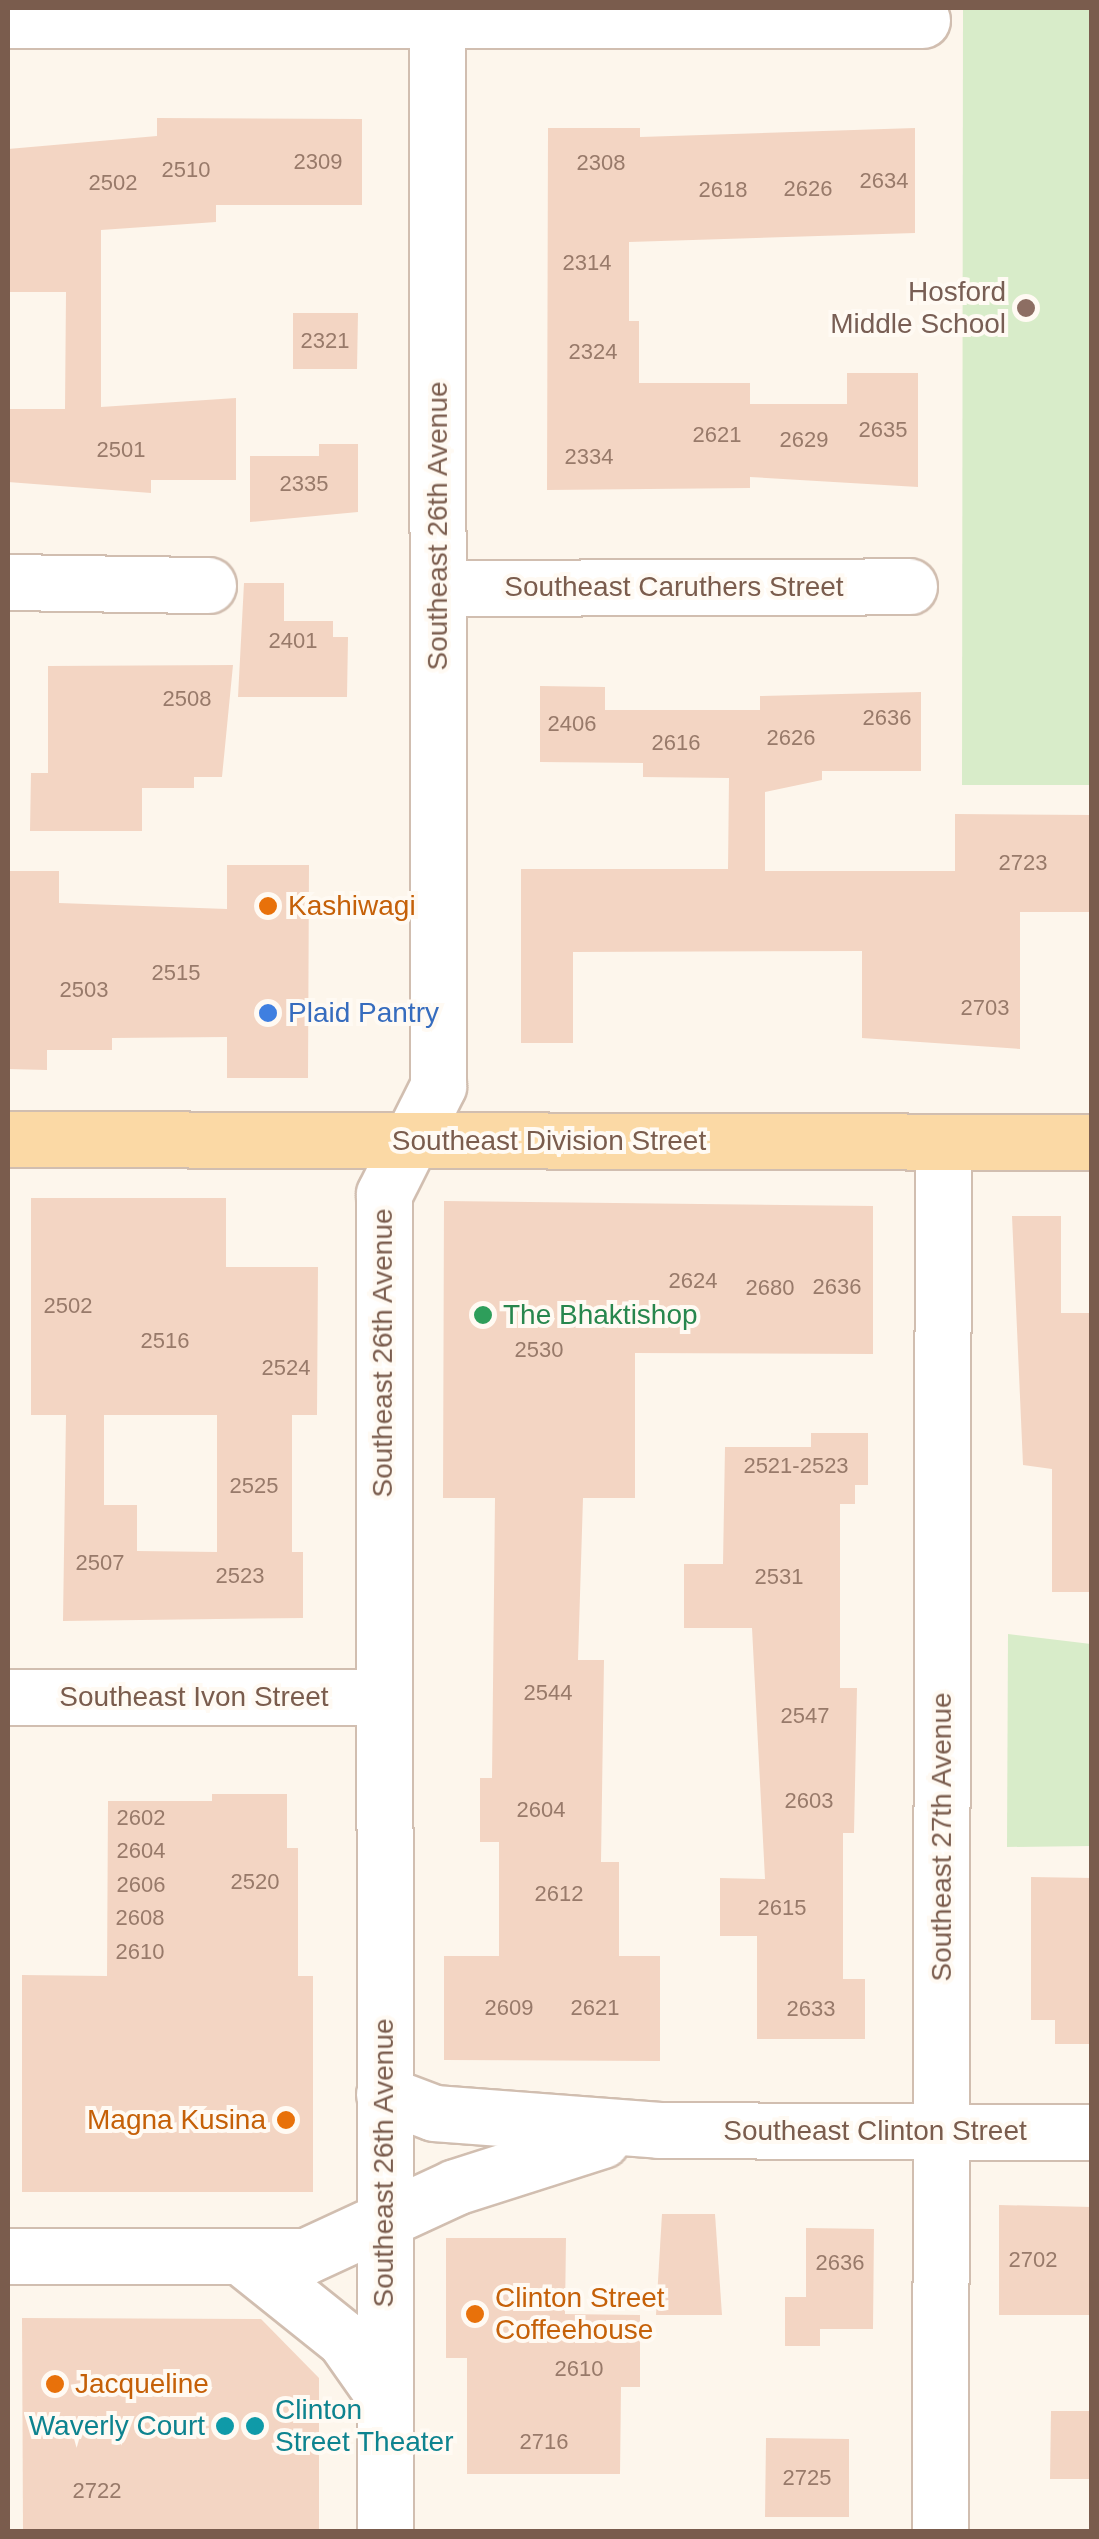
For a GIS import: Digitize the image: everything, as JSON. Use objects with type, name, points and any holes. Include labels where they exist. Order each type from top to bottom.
[{"type":"main road","name":"Southeast Division Street","points":[[8,1139],[1092,1142]]},
{"type":"street","points":[[8,20],[437,14],[922,20]]},
{"type":"street","name":"Southeast 26th Avenue","points":[[384,2532],[384,1194],[438,1086],[437,14]]},
{"type":"street","points":[[8,582],[208,585]]},
{"type":"street","name":"Southeast Caruthers Street","points":[[439,588],[908,586]]},
{"type":"street","name":"Southeast 27th Avenue","points":[[940,2532],[943,1142]]},
{"type":"street","name":"Southeast Ivon Street","points":[[8,1696],[382,1697]]},
{"type":"street","name":"Southeast Clinton Street","points":[[384,2094],[434,2113],[659,2130],[1092,2132]]},
{"type":"street","name":"Southeast Clinton Street","points":[[8,2256],[306,2256],[541,2156],[659,2130]]},
{"type":"street","points":[[244,2259],[344,2339],[384,2396]]},
{"type":"green space","name":"Hosford Middle School","points":[[963,8],[1091,8],[1091,785],[962,785]]},
{"type":"green space","points":[[1008,1634],[1091,1644],[1091,1846],[1007,1847]]},
{"type":"building","points":[[157,118],[362,119],[362,205],[216,205],[216,222],[101,230],[101,407],[236,398],[236,480],[151,480],[151,493],[8,482],[8,409],[65,409],[66,292],[8,292],[8,149],[157,136]]},
{"type":"building","points":[[548,128],[640,128],[640,137],[915,128],[915,233],[629,242],[629,321],[639,321],[639,383],[750,383],[750,404],[847,404],[847,373],[918,373],[918,487],[750,477],[750,488],[547,490]]},
{"type":"building","points":[[293,313],[358,313],[357,369],[293,369]]},
{"type":"building","points":[[319,444],[358,444],[358,512],[250,522],[250,456],[319,456]]},
{"type":"building","points":[[244,583],[284,583],[284,621],[333,621],[333,637],[348,637],[347,697],[238,697]]},
{"type":"building","points":[[233,665],[222,777],[194,777],[194,788],[142,788],[142,831],[30,831],[31,773],[48,773],[48,666]]},
{"type":"building","points":[[540,686],[605,687],[605,710],[760,710],[760,696],[921,692],[921,771],[822,771],[822,780],[765,792],[765,871],[955,871],[955,814],[1092,815],[1092,912],[1020,912],[1020,1049],[862,1038],[862,951],[573,952],[573,1043],[521,1043],[521,869],[728,869],[729,778],[643,777],[643,763],[540,762]]},
{"type":"building","points":[[227,865],[309,865],[308,1078],[227,1078],[227,1037],[112,1038],[112,1050],[47,1050],[47,1070],[8,1069],[8,871],[59,871],[59,903],[227,909]]},
{"type":"building","points":[[31,1198],[226,1198],[226,1267],[318,1267],[317,1415],[292,1415],[292,1552],[303,1552],[303,1618],[63,1621],[66,1415],[31,1415]],"holes":[[[104,1415],[217,1415],[217,1552],[137,1551],[137,1505],[104,1505]]]},
{"type":"building","points":[[444,1201],[873,1206],[873,1354],[635,1353],[635,1498],[583,1498],[578,1660],[604,1660],[601,1862],[619,1862],[619,1956],[660,1956],[660,2061],[444,2060],[444,1956],[499,1956],[499,1842],[480,1842],[480,1778],[492,1778],[495,1498],[443,1498]]},
{"type":"building","points":[[1012,1216],[1061,1216],[1061,1313],[1092,1313],[1092,1592],[1052,1592],[1052,1469],[1023,1465]]},
{"type":"building","points":[[811,1433],[868,1433],[868,1485],[855,1485],[855,1504],[840,1504],[840,1688],[857,1688],[854,1833],[843,1833],[843,1979],[865,1979],[865,2039],[757,2039],[757,1936],[720,1936],[720,1878],[765,1879],[752,1628],[684,1628],[684,1564],[723,1564],[725,1447],[811,1447]]},
{"type":"building","points":[[212,1794],[287,1794],[287,1848],[298,1848],[298,1976],[313,1976],[313,2192],[22,2192],[22,1975],[107,1976],[108,1801],[212,1801]]},
{"type":"building","points":[[1031,1877],[1092,1878],[1092,2044],[1055,2044],[1055,2020],[1031,2020]]},
{"type":"building","points":[[999,2205],[1092,2207],[1092,2315],[999,2315]]},
{"type":"building","points":[[662,2214],[715,2214],[722,2315],[656,2315]]},
{"type":"building","points":[[806,2228],[874,2229],[873,2329],[820,2329],[820,2346],[785,2346],[785,2297],[806,2297]]},
{"type":"building","points":[[446,2238],[566,2238],[565,2314],[640,2315],[640,2387],[621,2387],[620,2474],[467,2474],[467,2358],[446,2358]]},
{"type":"building","name":"Waverly Court","points":[[22,2318],[261,2319],[319,2378],[319,2532],[23,2532]]},
{"type":"building","points":[[1051,2411],[1092,2411],[1092,2479],[1050,2479]]},
{"type":"building","points":[[766,2438],[849,2439],[849,2517],[765,2517]]},
{"type":"place","name":"Hosford Middle School","points":[[1026,308]]},
{"type":"place","name":"Kashiwagi","points":[[268,906]]},
{"type":"place","name":"Plaid Pantry","points":[[268,1013]]},
{"type":"place","name":"The Bhaktishop","points":[[483,1315]]},
{"type":"place","name":"Magna Kusina","points":[[286,2120]]},
{"type":"place","name":"Clinton Street Coffeehouse","points":[[475,2314]]},
{"type":"place","name":"Jacqueline","points":[[55,2384]]},
{"type":"place","name":"Waverly Court","points":[[225,2426]]},
{"type":"place","name":"Clinton Street Theater","points":[[255,2426]]}]
